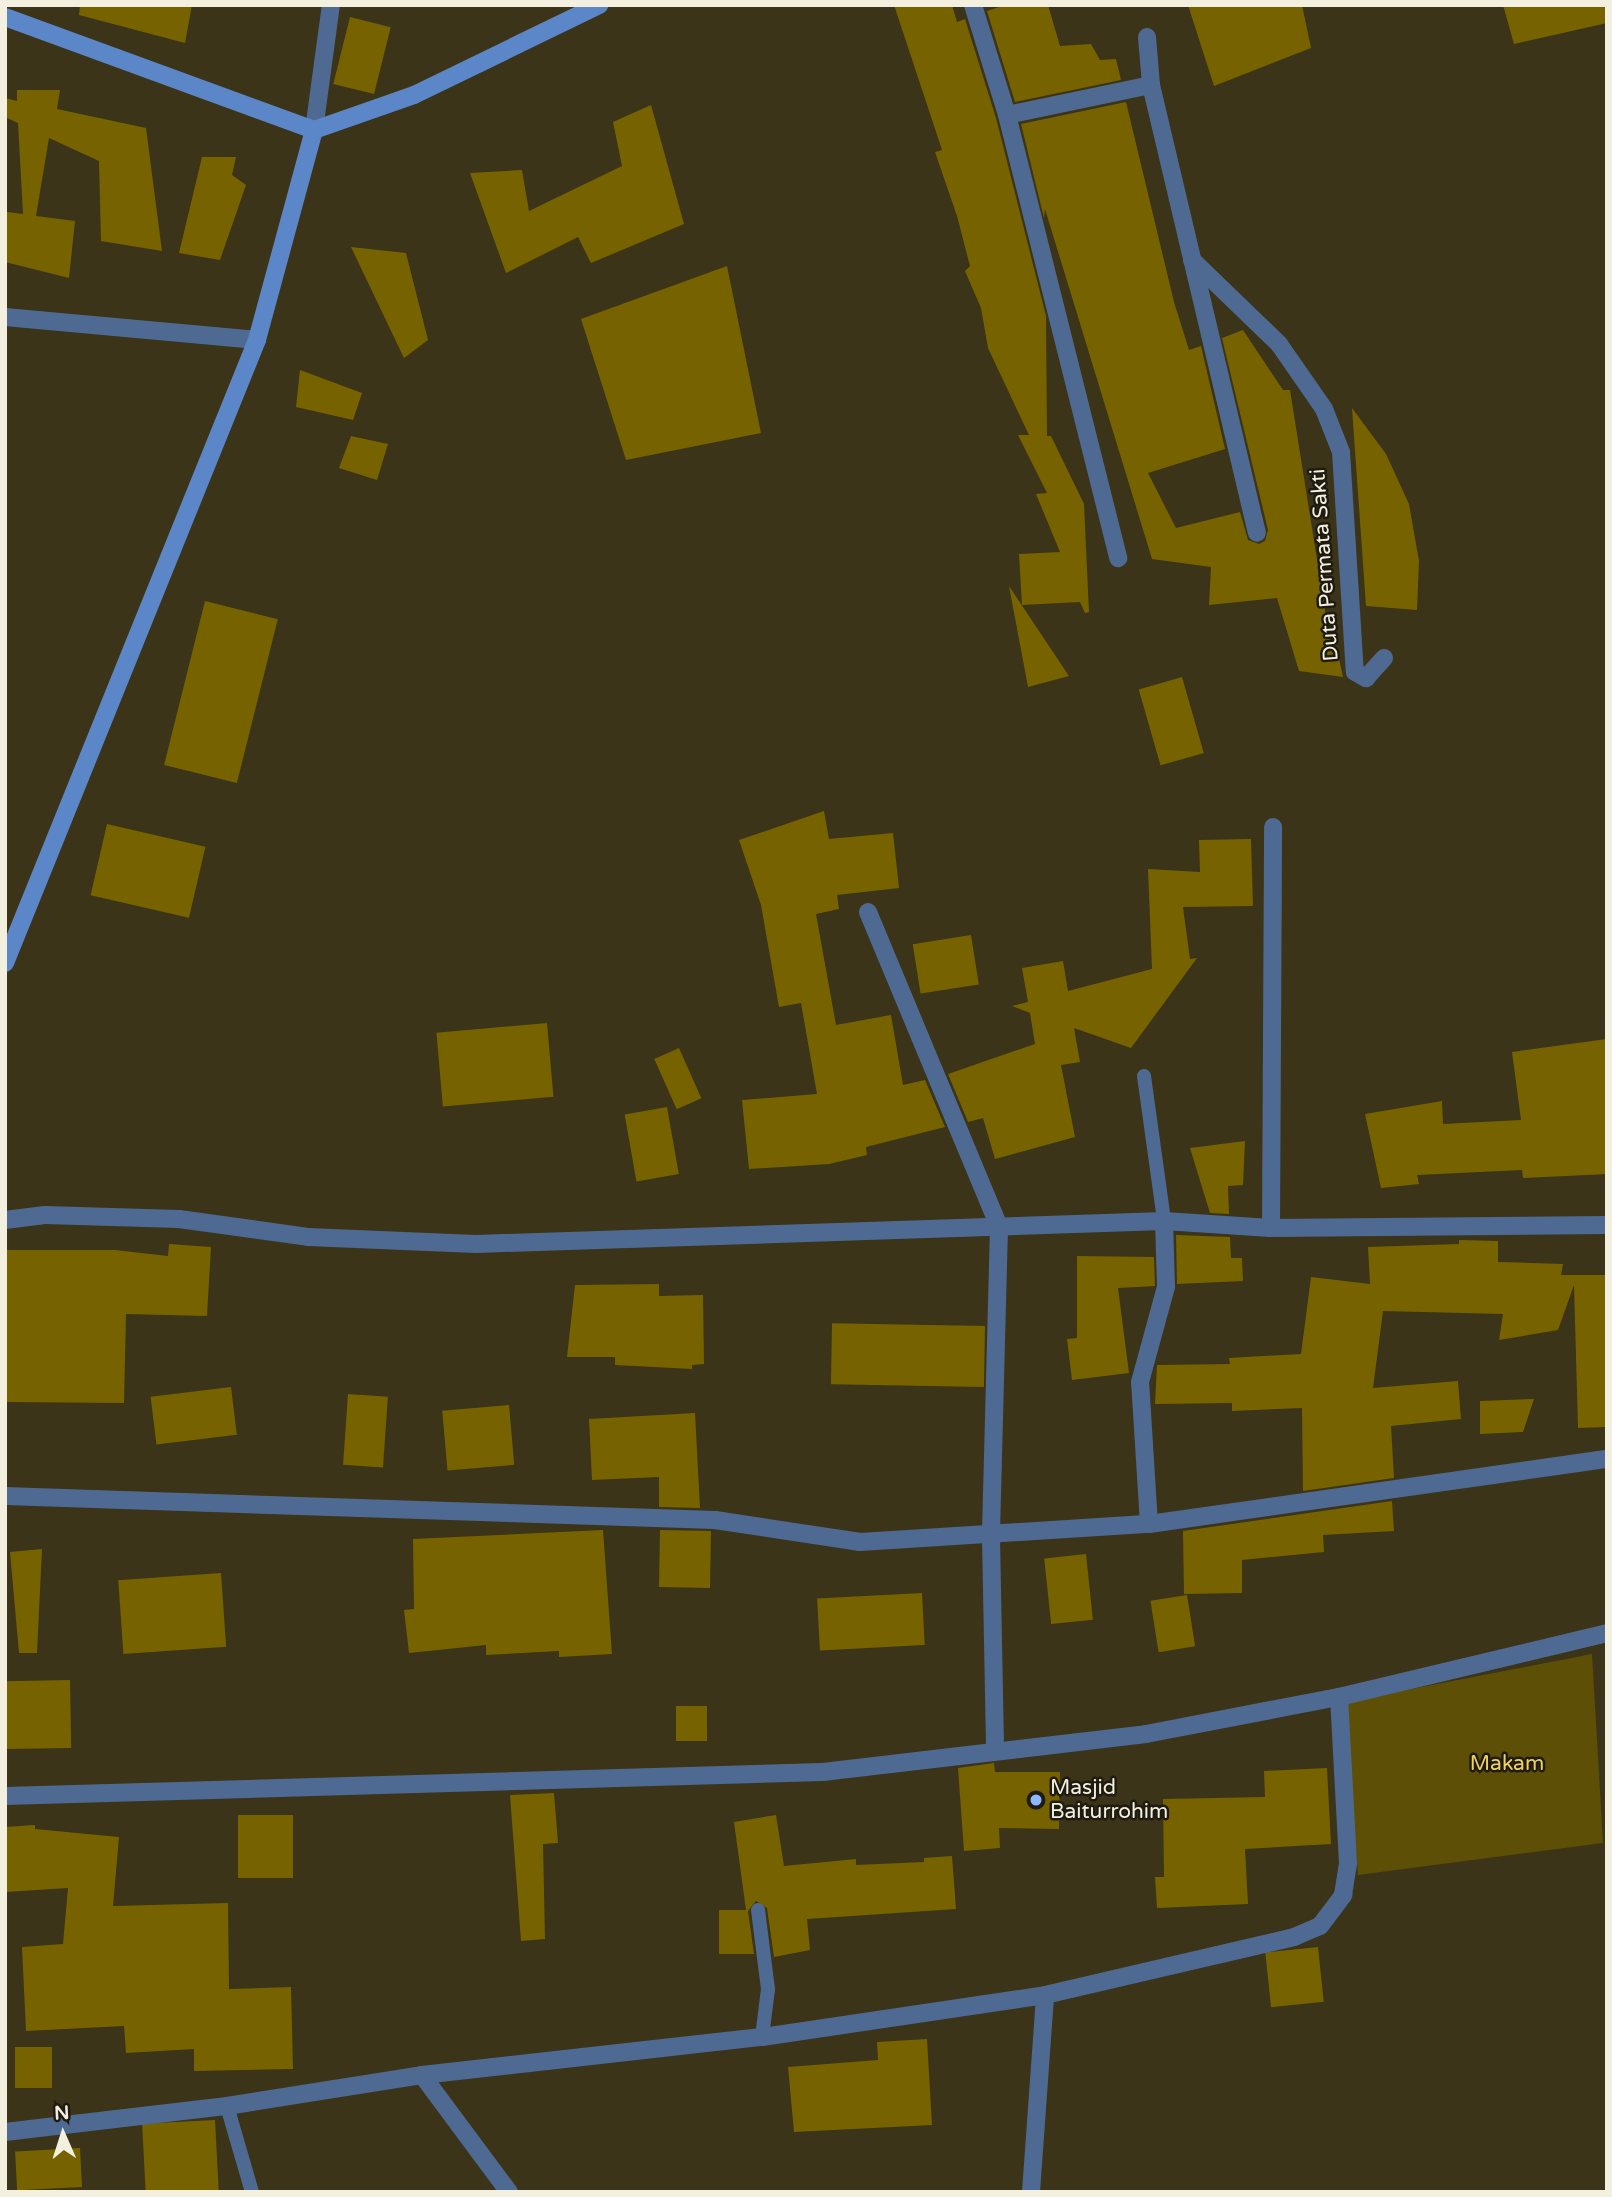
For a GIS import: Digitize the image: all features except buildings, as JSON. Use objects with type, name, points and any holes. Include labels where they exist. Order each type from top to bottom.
[{"type":"main road","points":[[5,17],[314,131],[414,95],[599,5]]},
{"type":"main road","points":[[5,963],[257,340],[314,131]]},
{"type":"street","points":[[314,131],[331,5]]},
{"type":"street","points":[[973,5],[1007,115],[1118,558]]},
{"type":"street","points":[[1147,37],[1151,85],[1257,533]]},
{"type":"street","points":[[1007,115],[1151,85]]},
{"type":"street","name":"Duta Permata Sakti","points":[[1192,260],[1297,364],[1324,409],[1340,452],[1355,672],[1366,678],[1384,658]]},
{"type":"street","points":[[5,317],[257,340]]},
{"type":"street","points":[[1271,1228],[1273,827]]},
{"type":"street","points":[[868,912],[999,1227],[991,1537],[995,1751]]},
{"type":"street","points":[[5,1220],[45,1215],[179,1219],[308,1237],[477,1244],[1164,1221],[1271,1228],[1607,1224]]},
{"type":"street","points":[[1149,1524],[1139,1382],[1166,1287],[1164,1221]]},
{"type":"street","points":[[5,1496],[715,1520],[860,1542],[991,1537],[1149,1524],[1607,1459]]},
{"type":"street","points":[[5,1796],[823,1772],[1146,1734],[1339,1697],[1607,1633]]},
{"type":"street","points":[[5,2132],[227,2106],[422,2075],[762,2037],[1045,1995],[1294,1937],[1320,1926],[1343,1895],[1348,1863],[1339,1697]]},
{"type":"street","points":[[1031,2192],[1045,1995]]},
{"type":"street","points":[[422,2075],[509,2192]]},
{"type":"lane","points":[[1144,1076],[1164,1221]]},
{"type":"lane","points":[[758,1910],[768,1989],[762,2037]]},
{"type":"lane","points":[[227,2106],[252,2192]]},
{"type":"green space","name":"Makam","points":[[1592,1654],[1603,1843],[1358,1875],[1344,1702]]},
{"type":"place","name":"Masjid Baiturrohim","points":[[1036,1800]]}]
